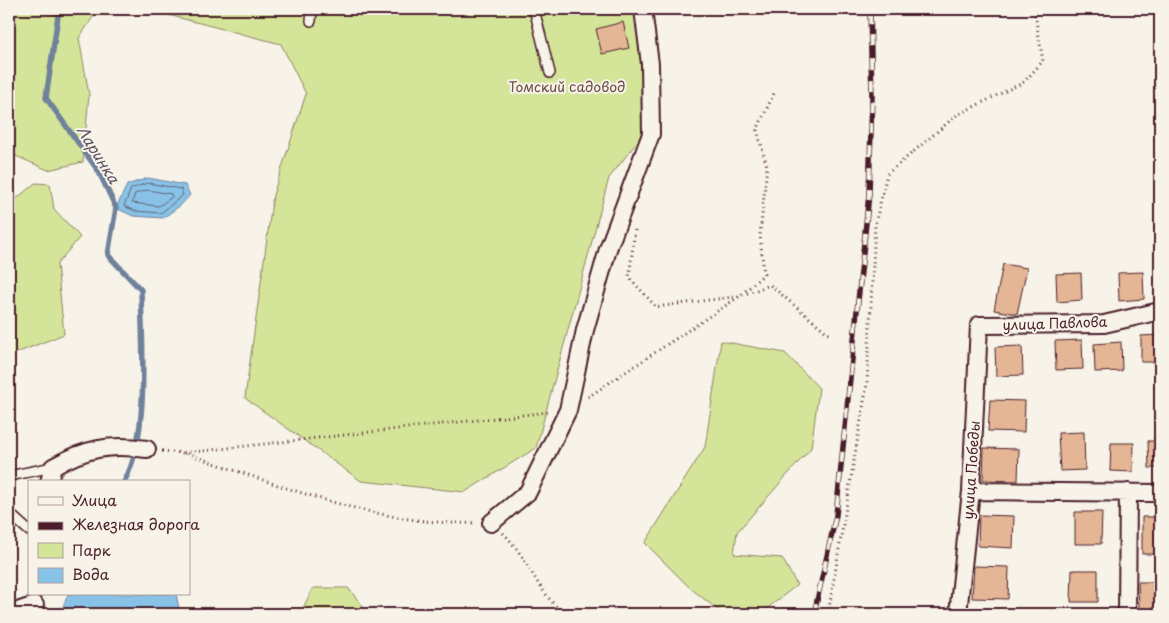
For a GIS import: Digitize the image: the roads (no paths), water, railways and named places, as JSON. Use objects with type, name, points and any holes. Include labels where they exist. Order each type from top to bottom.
[{"type":"street","points":[[491,523],[528,492],[568,410],[585,330],[608,249],[651,134],[650,64],[643,9]]},
{"type":"street","name":"улица Павлова","points":[[979,325],[1104,324],[1160,311]]},
{"type":"street","name":"улица Победы","points":[[958,614],[970,492],[979,325]]},
{"type":"street","points":[[51,474],[76,454],[122,446],[147,449]]},
{"type":"street","points":[[970,492],[1160,493]]},
{"type":"street","points":[[1127,614],[1128,492]]},
{"type":"street","points":[[9,614],[35,605]]},
{"type":"lane","points":[[311,21],[312,9]]},
{"type":"lane","points":[[534,9],[550,73]]},
{"type":"lane","points":[[9,476],[51,474]]},
{"type":"lane","points":[[9,513],[28,531]]},
{"type":"water","points":[[148,178],[185,185],[190,195],[181,205],[163,218],[133,216],[116,208],[127,185]]},
{"type":"water","points":[[67,596],[176,596],[180,613],[60,614]]},
{"type":"waterway","name":"Ларинка","points":[[59,9],[46,98],[99,172],[116,208],[108,255],[141,290],[143,362],[141,415],[138,440],[125,480]]},
{"type":"railway","points":[[814,614],[836,515],[869,194],[872,98],[870,9]]},
{"type":"park label","name":"Томский садовод","points":[[567,86]]}]
